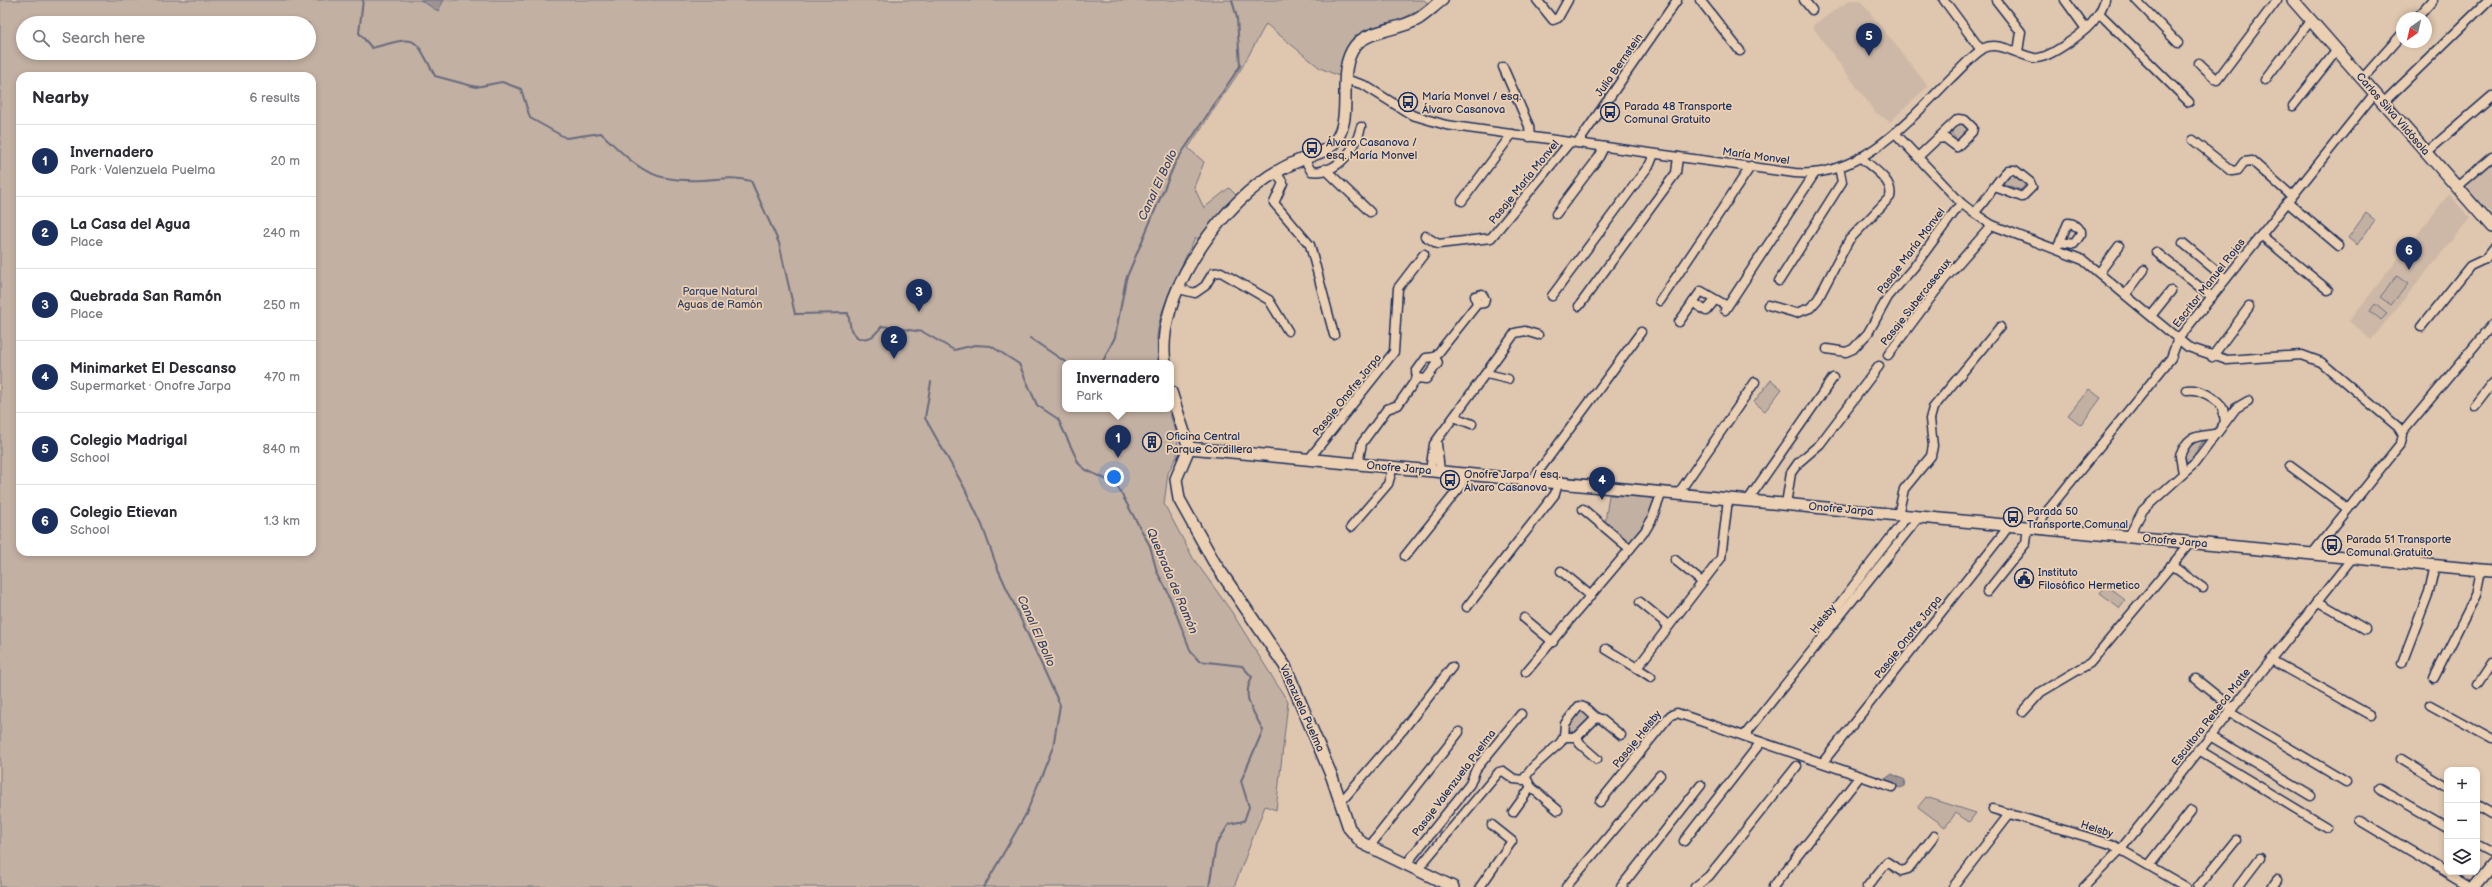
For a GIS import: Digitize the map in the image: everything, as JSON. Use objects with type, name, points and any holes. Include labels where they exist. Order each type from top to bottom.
[{"type":"street","points":[[1165,360],[1165,328],[1170,308],[1200,249],[1214,230],[1243,197],[1276,172],[1304,158],[1325,150],[1338,137],[1344,119],[1345,79],[1354,46],[1364,37],[1395,29],[1418,19],[1442,0]]},
{"type":"street","points":[[1536,0],[1553,20],[1558,18],[1568,0]]},
{"type":"street","name":"Julia Bernstein","points":[[1574,143],[1677,0]]},
{"type":"street","points":[[1700,0],[1740,51]]},
{"type":"street","points":[[1804,0],[1812,10]]},
{"type":"street","points":[[1944,0],[1981,50],[1995,46],[2032,57],[2042,57],[2086,29],[2099,13],[2105,0]]},
{"type":"street","points":[[1996,0],[2021,32],[2018,52]]},
{"type":"street","points":[[2065,0],[2086,29]]},
{"type":"street","points":[[2136,0],[2178,43]]},
{"type":"street","points":[[2199,62],[2217,80],[2277,0]]},
{"type":"street","points":[[2422,12],[2433,0]]},
{"type":"street","points":[[2383,103],[2489,0]]},
{"type":"street","name":"Carlos Silva Vildósola","points":[[2295,1],[2492,227]]},
{"type":"street","points":[[2099,13],[2189,102]]},
{"type":"street","points":[[2265,80],[2311,20]]},
{"type":"street","points":[[2362,78],[2396,41]]},
{"type":"street","name":"María Monvel","points":[[1345,79],[1355,81],[1424,120],[1446,125],[1795,173],[1815,173],[1839,166],[1860,157],[1895,133],[1981,50]]},
{"type":"street","points":[[2293,106],[2337,50]]},
{"type":"street","points":[[1503,67],[1529,126],[1530,137]]},
{"type":"street","name":"Escritor Manuel Rojas","points":[[1987,592],[2026,543],[2033,527],[2171,358],[2178,340],[2375,93]]},
{"type":"street","points":[[2427,152],[2492,96]]},
{"type":"street","points":[[1304,158],[1312,171],[1325,169],[1348,156],[1355,147],[1361,127]]},
{"type":"street","points":[[1895,133],[1961,203],[1974,213],[1992,225],[2059,246],[2082,260],[2126,294],[2188,347],[2212,357],[2227,360],[2310,356],[2321,362],[2384,415],[2402,434]]},
{"type":"street","points":[[1462,201],[1512,134]]},
{"type":"street","points":[[1918,157],[1937,139]]},
{"type":"street","points":[[2193,140],[2232,171],[2238,170],[2244,162],[2252,161],[2289,199],[2339,246]]},
{"type":"street","name":"Pasaje María Monvel","points":[[1425,236],[1438,244],[1491,238],[1574,143]]},
{"type":"street","points":[[1556,214],[1599,157],[1604,147]]},
{"type":"street","points":[[1552,296],[1650,164],[1654,154]]},
{"type":"street","points":[[1579,306],[1676,172],[1678,157]]},
{"type":"street","points":[[1768,305],[1796,313],[1810,308],[1823,289],[1849,240],[1890,197],[1892,191],[1889,183],[1860,157]]},
{"type":"street","points":[[2458,188],[2492,157]]},
{"type":"street","points":[[1660,301],[1751,166]]},
{"type":"street","points":[[1780,280],[1842,182],[1839,166]]},
{"type":"street","points":[[1325,169],[1370,212]]},
{"type":"street","points":[[1276,172],[1283,183],[1274,203],[1310,245],[1334,335]]},
{"type":"street","points":[[1679,322],[1701,291],[1726,308],[1815,173]]},
{"type":"street","points":[[1974,213],[1986,201],[1995,187]]},
{"type":"street","name":"Pasaje María Monvel","points":[[1827,349],[1846,352],[1853,349],[1868,333],[1888,297],[1914,267],[1961,203]]},
{"type":"street","name":"Pasaje Subercaseaux","points":[[1888,355],[1944,280],[1992,225]]},
{"type":"street","points":[[2261,235],[2328,290]]},
{"type":"street","points":[[2184,243],[2226,279]]},
{"type":"street","points":[[2099,273],[2119,246]]},
{"type":"street","points":[[2421,327],[2470,266],[2485,259],[2492,250]]},
{"type":"street","points":[[2156,252],[2212,297]]},
{"type":"street","name":"Pasaje Onofre Jarpa","points":[[1309,459],[1394,352],[1398,288],[1424,254]]},
{"type":"street","points":[[2126,294],[2144,270]]},
{"type":"street","points":[[1179,289],[1195,293],[1205,286],[1213,273],[1221,272],[1270,300],[1288,331]]},
{"type":"street","points":[[2151,316],[2171,291]]},
{"type":"street","points":[[1693,302],[1706,311],[1715,300]]},
{"type":"street","points":[[1418,378],[1416,372],[1426,358],[1435,357],[1477,304]]},
{"type":"street","points":[[2212,357],[2249,307]]},
{"type":"street","points":[[2312,554],[2401,443],[2402,434],[2492,325]]},
{"type":"street","points":[[1821,628],[1908,516],[1904,490],[1931,456],[1933,446],[1930,419],[1933,408],[2000,327]]},
{"type":"street","points":[[1435,471],[1437,441],[1487,374],[1515,333],[1525,331],[1538,335]]},
{"type":"street","points":[[1532,480],[1641,332]]},
{"type":"street","points":[[1418,378],[1426,379],[1438,363],[1435,357]]},
{"type":"street","points":[[1786,504],[1791,473],[1798,463],[1820,444],[1879,366]]},
{"type":"street","points":[[1487,374],[1508,379]]},
{"type":"street","points":[[1358,464],[1362,442],[1387,410],[1398,405],[1418,378]]},
{"type":"street","points":[[1748,500],[1833,378]]},
{"type":"street","points":[[1678,494],[1755,382]]},
{"type":"street","points":[[2475,406],[2492,384]]},
{"type":"street","points":[[2187,390],[2202,393],[2223,409],[2236,408]]},
{"type":"street","points":[[1174,401],[1189,448]]},
{"type":"street","points":[[2129,536],[2143,510],[2170,488],[2207,448],[2214,434],[2236,408],[2248,401]]},
{"type":"street","points":[[2223,409],[2225,422]]},
{"type":"street","points":[[1454,417],[1472,424]]},
{"type":"street","points":[[2183,473],[2180,456],[2190,439],[2194,436],[2214,434]]},
{"type":"street","name":"Onofre Jarpa","points":[[1189,448],[2487,570]]},
{"type":"street","name":"Valenzuela Puelma","points":[[1189,448],[1176,479],[1179,499],[1214,562],[1285,666],[1300,697],[1349,828],[1355,838],[1369,847],[1453,887]]},
{"type":"street","points":[[2290,466],[2348,509]]},
{"type":"street","points":[[1351,527],[1388,484],[1393,467]]},
{"type":"street","points":[[1405,556],[1461,486],[1463,474]]},
{"type":"street","points":[[1467,607],[1555,494],[1558,482]]},
{"type":"street","points":[[1526,672],[1592,596],[1630,549],[1652,519],[1662,492]]},
{"type":"street","points":[[1637,668],[1721,558],[1728,498]]},
{"type":"street","points":[[1582,509],[1630,549]]},
{"type":"street","name":"Helsby","points":[[1744,736],[1908,516]]},
{"type":"street","name":"Pasaje Onofre Jarpa","points":[[1823,762],[2003,534],[2008,525]]},
{"type":"street","points":[[2022,712],[2042,692],[2090,663],[2191,542]]},
{"type":"street","name":"Escultora Rebeca Matte","points":[[2084,887],[2121,850],[2353,557]]},
{"type":"street","points":[[1675,560],[1702,582]]},
{"type":"street","points":[[2171,565],[2203,588]]},
{"type":"street","points":[[2402,663],[2429,592],[2435,565]]},
{"type":"street","points":[[2434,678],[2487,570]]},
{"type":"street","points":[[1561,571],[1592,596]]},
{"type":"street","points":[[2317,601],[2365,629]]},
{"type":"street","points":[[1640,602],[1669,626]]},
{"type":"street","points":[[1524,618],[1553,642]]},
{"type":"street","points":[[1606,649],[1651,676]]},
{"type":"street","points":[[2271,660],[2370,715]]},
{"type":"street","points":[[2478,684],[2492,663]]},
{"type":"street","points":[[1340,803],[1402,731],[1452,667]]},
{"type":"street","points":[[2196,679],[2231,710],[2346,782]]},
{"type":"street","points":[[2430,705],[2492,739]]},
{"type":"street","points":[[1417,870],[1499,772],[1503,771],[1518,780],[1526,778],[1533,767],[1553,751],[1564,737],[1565,724],[1579,706],[1584,707],[1596,718],[1601,719],[1621,735]]},
{"type":"street","name":"Pasaje Helsby","points":[[1600,802],[1671,714],[1678,713],[1744,736]]},
{"type":"street","name":"Pasaje Valenzuela Puelma","points":[[1406,864],[1470,784],[1476,769],[1521,714]]},
{"type":"street","points":[[1564,737],[1577,737],[1584,732],[1596,718]]},
{"type":"street","points":[[1369,847],[1459,732]]},
{"type":"street","points":[[1744,736],[1892,787]]},
{"type":"street","points":[[2210,736],[2312,796]]},
{"type":"street","points":[[1577,737],[1580,744],[1598,759]]},
{"type":"street","points":[[1684,841],[1761,742]]},
{"type":"street","points":[[2199,750],[2326,827]]},
{"type":"street","points":[[2401,759],[2444,785]]},
{"type":"street","points":[[1695,887],[1709,876],[1797,766]]},
{"type":"street","points":[[1566,887],[1660,775]]},
{"type":"street","points":[[1773,887],[1860,776]]},
{"type":"street","points":[[1526,778],[1532,787],[1558,810]]},
{"type":"street","points":[[1622,887],[1701,785]]},
{"type":"street","points":[[1513,812],[1532,787]]},
{"type":"street","points":[[2379,788],[2444,825]]},
{"type":"street","points":[[2480,807],[2492,814]]},
{"type":"street","name":"Helsby","points":[[1993,808],[2111,844],[2186,887]]},
{"type":"street","points":[[2148,865],[2192,811]]},
{"type":"street","points":[[1953,887],[2010,813]]},
{"type":"street","points":[[2359,820],[2472,887],[2492,864]]},
{"type":"street","points":[[1480,887],[1512,841],[1492,825]]},
{"type":"street","points":[[1867,887],[1887,862],[1901,871],[1908,869],[1934,836]]},
{"type":"street","points":[[2198,887],[2236,840]]},
{"type":"street","points":[[2480,847],[2492,853]]},
{"type":"street","points":[[2238,887],[2260,858]]},
{"type":"shaded area","points":[[420,0],[444,0],[438,11]]},
{"type":"shaded area","points":[[1850,0],[1860,0],[1928,86],[1890,122],[1875,112],[1812,26]]},
{"type":"shaded area","points":[[2492,161],[2492,214],[2464,185]]},
{"type":"shaded area","points":[[2449,194],[2470,218],[2371,340],[2349,321]]},
{"type":"shaded area","points":[[1892,774],[1905,780],[1904,786],[1900,788],[1886,782],[1885,779]]},
{"type":"green space","name":"Parque Natural Aguas de Ramón","points":[[0,0],[1424,0],[1429,4],[1350,48],[1339,76],[1320,68],[1266,24],[1241,69],[1188,148],[1204,162],[1194,187],[1204,208],[1229,188],[1237,196],[1199,238],[1195,238],[1178,273],[1166,300],[1158,326],[1157,337],[1161,360],[1062,360],[1062,412],[1169,412],[1178,437],[1177,456],[1168,473],[1164,504],[1193,558],[1231,611],[1288,702],[1276,810],[1265,806],[1234,887],[0,887]]},
{"type":"green space","points":[[1960,120],[1969,129],[1957,140],[1949,131]]},
{"type":"green space","points":[[2014,169],[2027,182],[2021,190],[2002,183]]},
{"type":"green space","points":[[2366,213],[2375,220],[2357,245],[2348,238]]},
{"type":"green space","points":[[2397,276],[2408,284],[2391,305],[2380,297]]},
{"type":"green space","points":[[2375,304],[2387,314],[2381,320],[2370,311]]},
{"type":"green space","points":[[1771,380],[1782,389],[1765,411],[1754,402]]},
{"type":"green space","points":[[2089,389],[2101,398],[2081,425],[2068,415]]},
{"type":"green space","points":[[2197,437],[2203,441],[2189,462],[2184,463],[2183,457]]},
{"type":"green space","points":[[1609,495],[1654,498],[1649,517],[1629,544],[1605,523]]},
{"type":"green space","points":[[2106,585],[2125,600],[2119,608],[2100,594]]},
{"type":"green space","points":[[1581,709],[1592,718],[1574,735],[1566,728]]},
{"type":"green space","points":[[1926,797],[1976,813],[1969,822],[1956,813],[1945,827],[1918,807]]},
{"type":"waterway","name":"Quebrada de Ramón","points":[[363,0],[359,33],[372,48],[398,41],[412,42],[418,46],[435,76],[476,87],[502,82],[521,89],[530,118],[566,138],[601,133],[635,164],[656,175],[669,179],[684,180],[732,178],[751,181],[779,243],[795,314],[848,313],[851,330],[858,338],[869,338],[882,326],[923,332],[954,350],[975,345],[991,346],[1019,364],[1037,405],[1058,419],[1079,464],[1086,470],[1116,484],[1150,546],[1157,572],[1167,590],[1191,652],[1199,661],[1242,666],[1252,677],[1249,684],[1248,698],[1252,710],[1263,730],[1241,781],[1249,807],[1244,821],[1229,824],[1216,845],[1209,887]]},
{"type":"waterway","name":"Canal El Bollo","points":[[1104,360],[1115,337],[1126,279],[1175,163],[1240,66],[1237,18],[1232,0]]},
{"type":"waterway","name":"Canal El Bollo","points":[[1030,338],[1063,360]]},
{"type":"waterway","name":"Canal El Bollo","points":[[931,382],[925,418],[964,487],[982,525],[997,567],[1060,705],[1053,747],[1026,814],[984,887]]},
{"type":"place","name":"Colegio Madrigal","points":[[1869,56]]},
{"type":"place","name":"María Monvel / esq. Álvaro Casanova","points":[[1408,102]]},
{"type":"place","name":"Parada 48 Transporte Comunal Gratuito","points":[[1610,112]]},
{"type":"place","name":"Álvaro Casanova / esq. María Monvel","points":[[1312,148]]},
{"type":"place","name":"Colegio Etievan","points":[[2409,270]]},
{"type":"place","name":"Quebrada San Ramón","points":[[919,312]]},
{"type":"place","name":"La Casa del Agua","points":[[894,359]]},
{"type":"place","name":"Oficina Central Parque Cordillera","points":[[1152,442]]},
{"type":"place","name":"Invernadero","points":[[1118,458]]},
{"type":"place","name":"Onofre Jarpa / esq. Álvaro Casanova","points":[[1450,480]]},
{"type":"place","name":"Minimarket El Descanso","points":[[1602,500]]},
{"type":"place","name":"Parada 50 Transporte Comunal","points":[[2013,517]]},
{"type":"place","name":"Parada 51 Transporte Comunal Gratuito","points":[[2332,545]]},
{"type":"place","name":"Instituto Filosófico Hermetico","points":[[2024,578]]}]
